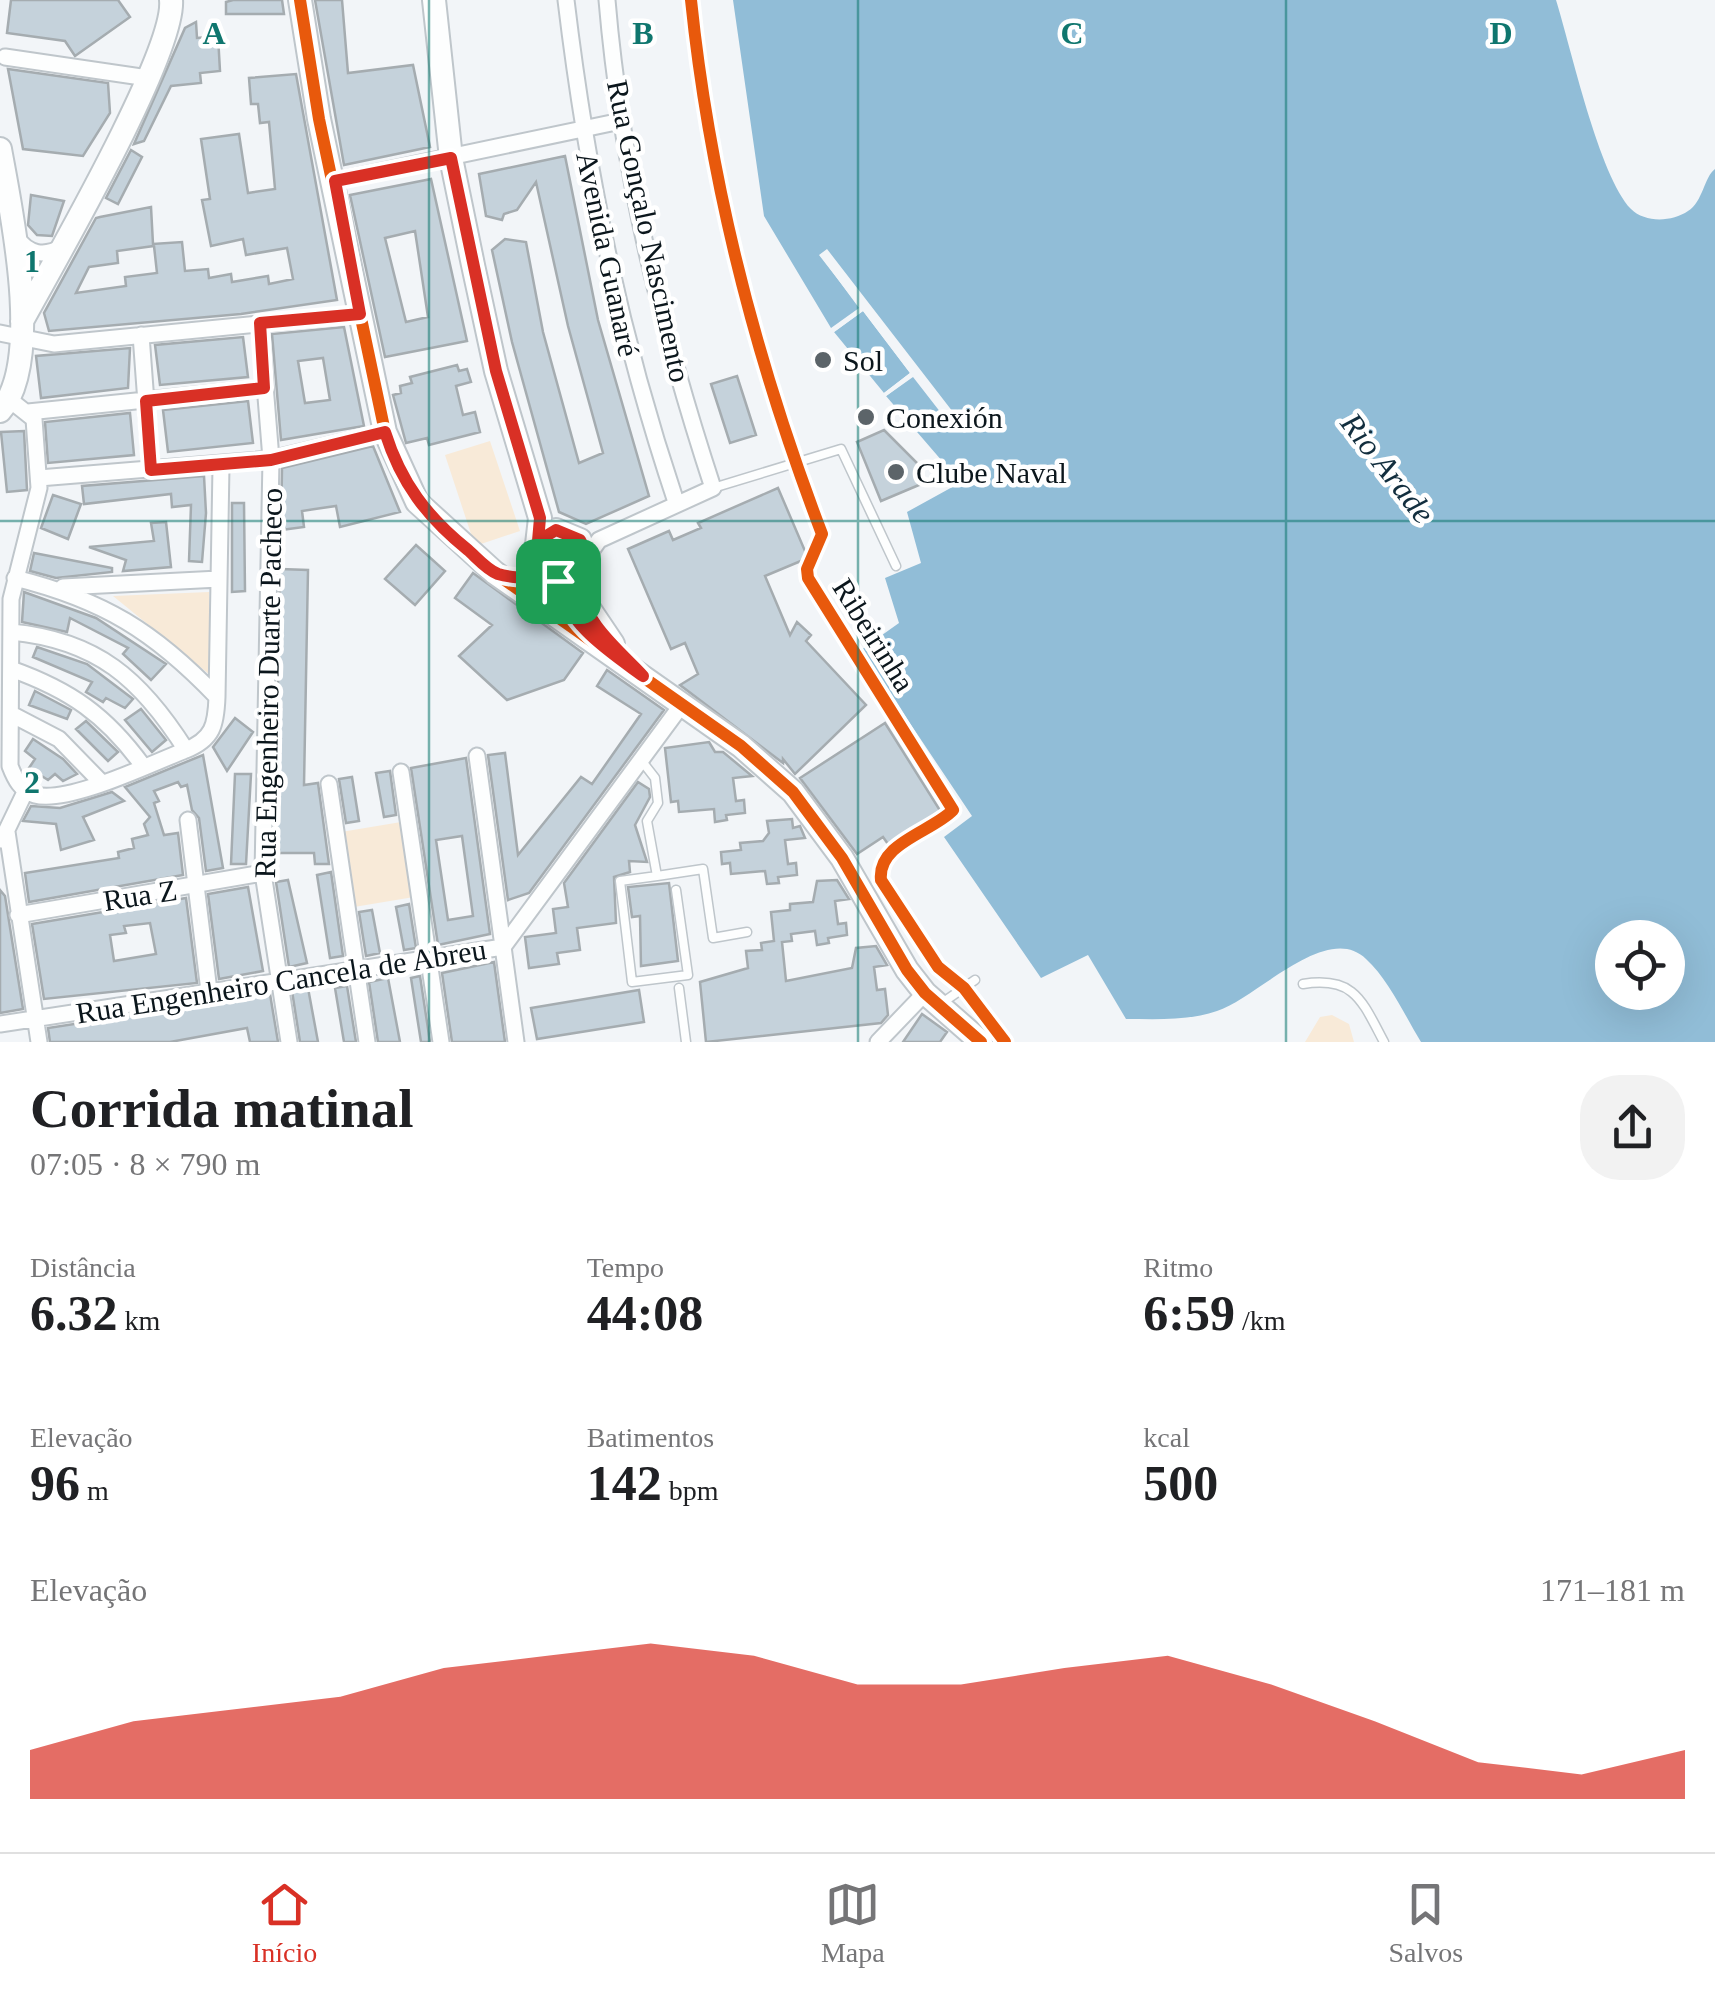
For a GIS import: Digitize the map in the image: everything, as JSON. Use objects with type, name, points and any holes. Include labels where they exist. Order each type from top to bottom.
[{"type":"street","points":[[171,28],[172,0]]},
{"type":"street","points":[[14,330],[63,246],[171,28],[191,0]]},
{"type":"street","points":[[300,0],[315,100],[385,432],[417,502],[495,574],[683,703],[793,792],[842,858],[907,970],[932,999],[982,1042]]},
{"type":"street","points":[[434,0],[451,158],[496,371],[540,518],[534,562],[551,578],[570,612],[604,648]]},
{"type":"street","name":"Avenida Guanaré","points":[[566,0],[583,131],[632,369],[676,502]]},
{"type":"street","name":"Rua Gonçalo Nascimento","points":[[607,0],[622,121],[656,294],[713,488]]},
{"type":"street","points":[[5,56],[148,78]]},
{"type":"street","points":[[335,181],[622,121]]},
{"type":"street","points":[[1,161],[23,284],[14,330],[13,408]]},
{"type":"street","points":[[16,237],[32,252],[44,254],[63,246]]},
{"type":"street","points":[[14,330],[54,344],[360,314]]},
{"type":"street","name":"Rua Engenheiro Duarte Pacheco","points":[[260,323],[271,460],[263,873],[290,1042]]},
{"type":"street","points":[[141,335],[151,470]]},
{"type":"street","points":[[13,408],[146,401],[264,388]]},
{"type":"street","points":[[13,408],[34,419],[39,478],[14,578],[11,632],[10,766],[26,790],[58,795],[186,750],[203,743],[212,732],[217,697],[221,466]]},
{"type":"street","points":[[39,478],[271,460],[385,432]]},
{"type":"street","points":[[495,574],[551,578],[583,565],[599,540],[713,488]]},
{"type":"street","points":[[538,541],[551,531],[567,530],[583,544],[582,598],[590,614],[643,676]]},
{"type":"street","points":[[14,578],[54,588],[128,619],[187,665],[217,697]]},
{"type":"street","points":[[54,588],[219,580]]},
{"type":"street","points":[[11,632],[58,638],[111,664],[164,714],[186,750]]},
{"type":"street","points":[[11,669],[70,692],[119,732],[143,766]]},
{"type":"street","points":[[503,948],[683,703]]},
{"type":"street","points":[[11,714],[58,739],[100,781]]},
{"type":"street","points":[[477,756],[516,1042]]},
{"type":"street","points":[[401,772],[441,1042]]},
{"type":"street","points":[[329,784],[367,1042]]},
{"type":"street","points":[[26,790],[3,838],[39,1042]]},
{"type":"street","points":[[188,820],[209,991]]},
{"type":"street","name":"Rua Z","points":[[18,914],[263,873]]},
{"type":"street","name":"Rua Engenheiro Cancela de Abreu","points":[[0,1024],[503,948]]},
{"type":"street","points":[[878,1042],[932,999]]},
{"type":"lane","points":[[713,488],[842,449],[896,566]]},
{"type":"lane","points":[[641,760],[654,778],[658,803],[646,822],[657,876]]},
{"type":"lane","points":[[676,890],[688,975],[632,982],[620,881],[703,869],[714,938],[747,932]]},
{"type":"lane","points":[[932,999],[975,980]]},
{"type":"lane","points":[[1302,984],[1332,981],[1354,992],[1384,1042]]},
{"type":"lane","points":[[679,988],[686,1042]]},
{"type":"shaded area","points":[[490,441],[520,531],[475,546],[445,455]]},
{"type":"shaded area","points":[[209,592],[210,675],[113,596]]},
{"type":"shaded area","points":[[401,822],[414,897],[354,907],[341,832]]},
{"type":"shaded area","points":[[1332,1015],[1349,1024],[1354,1042],[1305,1042],[1320,1017]]},
{"type":"water","name":"Rio Arade","points":[[733,0],[1556,0],[1597,141],[1619,193],[1631,209],[1651,219],[1682,215],[1697,202],[1715,169],[1715,1042],[1421,1042],[1382,977],[1366,959],[1350,950],[1332,949],[1312,955],[1217,1011],[1184,1018],[1126,1019],[1088,955],[1041,978],[944,837],[972,816],[861,650],[899,623],[885,578],[921,563],[907,512],[956,485],[955,476],[886,396],[913,376],[827,250],[820,255],[859,308],[831,328],[764,216]]},
{"type":"water","points":[[863,311],[910,373],[884,393],[834,332]]},
{"type":"pier","points":[[827,249],[963,425],[955,431],[913,377],[882,399],[880,396],[910,373],[863,311],[830,335],[828,331],[860,308],[819,255]]},
{"type":"building","points":[[11,0],[118,0],[130,17],[75,56],[65,41],[7,33]]},
{"type":"building","points":[[282,0],[284,14],[226,14],[226,2]]},
{"type":"building","points":[[315,0],[342,0],[348,73],[413,65],[430,147],[344,165]]},
{"type":"building","points":[[196,22],[197,38],[218,36],[220,71],[200,73],[201,83],[171,86],[144,141],[134,144],[185,28]]},
{"type":"building","points":[[8,69],[108,83],[110,113],[83,156],[23,149]]},
{"type":"building","points":[[296,74],[337,300],[241,314],[49,331],[44,313],[100,217],[151,207],[153,244],[182,242],[185,271],[208,269],[209,278],[231,274],[232,282],[268,276],[269,284],[293,279],[287,248],[246,255],[243,239],[211,246],[202,200],[210,199],[201,139],[239,134],[248,193],[275,189],[269,122],[260,123],[258,104],[251,104],[249,78]],"holes":[[[154,246],[157,273],[125,277],[126,286],[76,293],[89,267],[118,263],[117,251]]]},
{"type":"building","points":[[131,150],[142,157],[118,204],[106,198]]},
{"type":"building","points":[[565,156],[598,320],[649,496],[586,524],[559,512],[512,342],[492,250],[505,239],[526,242],[543,332],[579,463],[603,453],[568,326],[536,182],[517,210],[504,214],[502,220],[486,216],[479,174]]},
{"type":"building","points":[[431,179],[467,341],[385,357],[350,195]],"holes":[[[415,231],[428,317],[406,322],[385,238]]]},
{"type":"building","points":[[31,195],[64,201],[52,236],[37,235],[28,225]]},
{"type":"building","points":[[344,327],[364,426],[281,440],[272,334]],"holes":[[[323,358],[330,400],[305,403],[298,361]]]},
{"type":"building","points":[[243,337],[248,377],[160,385],[155,345]]},
{"type":"building","points":[[130,348],[128,388],[41,398],[36,356]]},
{"type":"building","points":[[457,365],[459,371],[467,369],[471,382],[456,386],[463,415],[475,412],[480,432],[429,445],[427,438],[406,443],[393,395],[401,393],[400,386],[412,383],[410,377]]},
{"type":"building","points":[[737,376],[756,435],[730,443],[711,384]]},
{"type":"building","points":[[248,401],[253,443],[168,452],[163,410]]},
{"type":"building","points":[[130,413],[134,455],[48,463],[45,422]]},
{"type":"building","name":"Clube Naval","points":[[884,430],[917,463],[926,482],[881,501],[857,442]]},
{"type":"building","points":[[24,431],[27,490],[7,492],[1,432]]},
{"type":"building","points":[[373,446],[400,512],[340,527],[336,506],[315,509],[302,511],[304,527],[281,530],[282,468]]},
{"type":"building","points":[[204,476],[202,562],[189,561],[191,505],[172,507],[171,494],[84,504],[82,486]]},
{"type":"building","points":[[778,488],[808,558],[765,576],[790,635],[797,622],[811,635],[806,641],[866,705],[795,774],[783,759],[783,763],[680,685],[698,674],[685,643],[671,649],[628,549],[669,531],[673,540],[701,528],[698,523]]},
{"type":"building","points":[[53,495],[81,504],[68,539],[41,528]]},
{"type":"building","points":[[232,503],[244,503],[245,591],[232,592]]},
{"type":"building","points":[[166,522],[171,567],[123,571],[126,560],[89,547],[154,541],[151,523]]},
{"type":"building","points":[[416,545],[445,571],[415,605],[385,579]]},
{"type":"building","points":[[34,553],[112,568],[112,572],[56,578],[30,571]]},
{"type":"building","points":[[280,569],[308,570],[304,785],[318,783],[329,864],[315,864],[314,853],[275,853]]},
{"type":"building","points":[[473,573],[583,653],[564,680],[507,700],[459,656],[492,625],[455,598]]},
{"type":"building","points":[[24,592],[96,618],[166,664],[151,680],[123,654],[128,648],[70,618],[67,632],[22,622]]},
{"type":"building","points":[[37,647],[87,664],[133,699],[125,708],[106,698],[103,702],[86,692],[92,682],[33,657]]},
{"type":"building","points":[[607,670],[664,710],[529,893],[508,900],[488,755],[505,753],[518,855],[581,777],[592,784],[641,714],[597,686]]},
{"type":"building","points":[[35,691],[71,710],[67,719],[29,705]]},
{"type":"building","points":[[141,709],[166,740],[152,752],[125,720]]},
{"type":"building","points":[[235,718],[253,732],[227,771],[213,747]]},
{"type":"building","points":[[86,721],[118,752],[108,761],[76,729]]},
{"type":"building","points":[[885,723],[941,812],[888,844],[883,837],[857,854],[800,778]]},
{"type":"building","points":[[33,739],[63,759],[77,774],[63,781],[55,774],[48,780],[29,768],[35,759],[25,751]]},
{"type":"building","points":[[709,742],[715,752],[723,752],[752,776],[733,778],[736,801],[744,800],[745,813],[726,815],[727,820],[715,822],[714,809],[679,812],[678,801],[671,802],[665,748]]},
{"type":"building","points":[[203,755],[223,868],[206,871],[199,818],[192,810],[187,785],[181,787],[178,782],[154,791],[159,801],[154,803],[164,835],[178,833],[183,875],[29,902],[25,873],[119,858],[118,852],[134,848],[132,839],[148,835],[144,824],[150,817],[125,787]]},
{"type":"building","points":[[466,758],[490,934],[438,945],[411,768]],"holes":[[[462,836],[473,916],[448,920],[436,840]]]},
{"type":"building","points":[[390,771],[396,815],[384,817],[376,773]]},
{"type":"building","points":[[235,774],[251,774],[246,864],[231,864]]},
{"type":"building","points":[[352,777],[359,821],[346,823],[339,779]]},
{"type":"building","points":[[638,782],[649,789],[650,797],[635,825],[647,862],[629,861],[630,872],[614,877],[616,923],[577,928],[580,950],[557,953],[559,964],[529,968],[525,937],[556,933],[553,909],[568,907],[564,883]]},
{"type":"building","points":[[112,792],[124,801],[83,817],[94,840],[61,850],[56,824],[23,821],[31,806],[60,808]]},
{"type":"building","points":[[792,819],[793,828],[800,826],[805,838],[785,840],[788,864],[796,863],[797,875],[778,877],[779,883],[767,884],[765,871],[731,874],[730,863],[722,864],[721,852],[741,850],[740,843],[763,841],[769,833],[767,821]]},
{"type":"building","points":[[331,872],[343,956],[330,958],[317,875]]},
{"type":"building","points":[[288,880],[307,963],[289,967],[276,882]]},
{"type":"building","points":[[837,880],[849,899],[835,901],[838,924],[846,923],[847,935],[828,938],[829,943],[817,945],[815,931],[791,934],[792,941],[782,942],[786,981],[852,968],[856,948],[876,946],[887,965],[874,967],[877,990],[885,989],[888,1015],[881,1023],[706,1042],[700,982],[748,968],[746,951],[762,950],[761,943],[774,941],[771,912],[790,910],[790,904],[813,902],[817,881]]},
{"type":"building","points":[[669,883],[678,961],[641,966],[640,916],[632,917],[628,887]]},
{"type":"building","points":[[248,887],[263,971],[219,979],[208,894]]},
{"type":"building","points":[[0,890],[5,896],[23,1009],[0,1013]]},
{"type":"building","points":[[186,898],[197,983],[44,999],[32,924]],"holes":[[[150,923],[156,954],[114,961],[110,935],[126,933],[124,926]]]},
{"type":"building","points":[[409,904],[416,948],[404,950],[396,907]]},
{"type":"building","points":[[372,910],[380,953],[366,956],[359,912]]},
{"type":"building","points":[[494,962],[505,1042],[452,1042],[442,973]]},
{"type":"building","points":[[420,976],[430,1042],[421,1042],[411,978]]},
{"type":"building","points":[[388,978],[400,1042],[378,1042],[369,982]]},
{"type":"building","points":[[347,986],[356,1042],[344,1042],[335,988]]},
{"type":"building","points":[[308,988],[318,1042],[300,1042],[292,991]]},
{"type":"building","points":[[639,990],[644,1022],[537,1039],[531,1008]]},
{"type":"building","points":[[270,994],[278,1042],[250,1042],[247,1028],[170,1042],[50,1042],[48,1028]]},
{"type":"building","points":[[922,1014],[947,1032],[940,1042],[903,1042]]},
{"type":"cycle path","points":[[300,0],[319,119],[385,432],[417,502],[495,573],[741,746],[793,792],[842,858],[907,970],[925,993],[981,1042]]},
{"type":"cycle path","name":"Ribeirinha","points":[[691,0],[710,137],[739,272],[776,404],[822,534],[807,569],[808,578],[953,810],[896,847],[882,867],[881,880],[938,967],[964,988],[1005,1042]]},
{"type":"place","name":"Sol","points":[[823,360]]},
{"type":"place","name":"Conexión","points":[[866,417]]},
{"type":"place","name":"Clube Naval","points":[[896,472]]},
{"type":"route","points":[[451,158],[496,371],[540,518],[538,541],[556,530],[572,532],[580,540],[586,554],[581,570],[582,598],[604,634],[643,676],[604,648],[570,612],[558,581],[543,575],[528,578],[495,574],[455,540],[417,502],[404,482],[385,432],[271,460],[151,470],[146,401],[264,388],[260,323],[360,314],[335,181],[451,158]]}]
